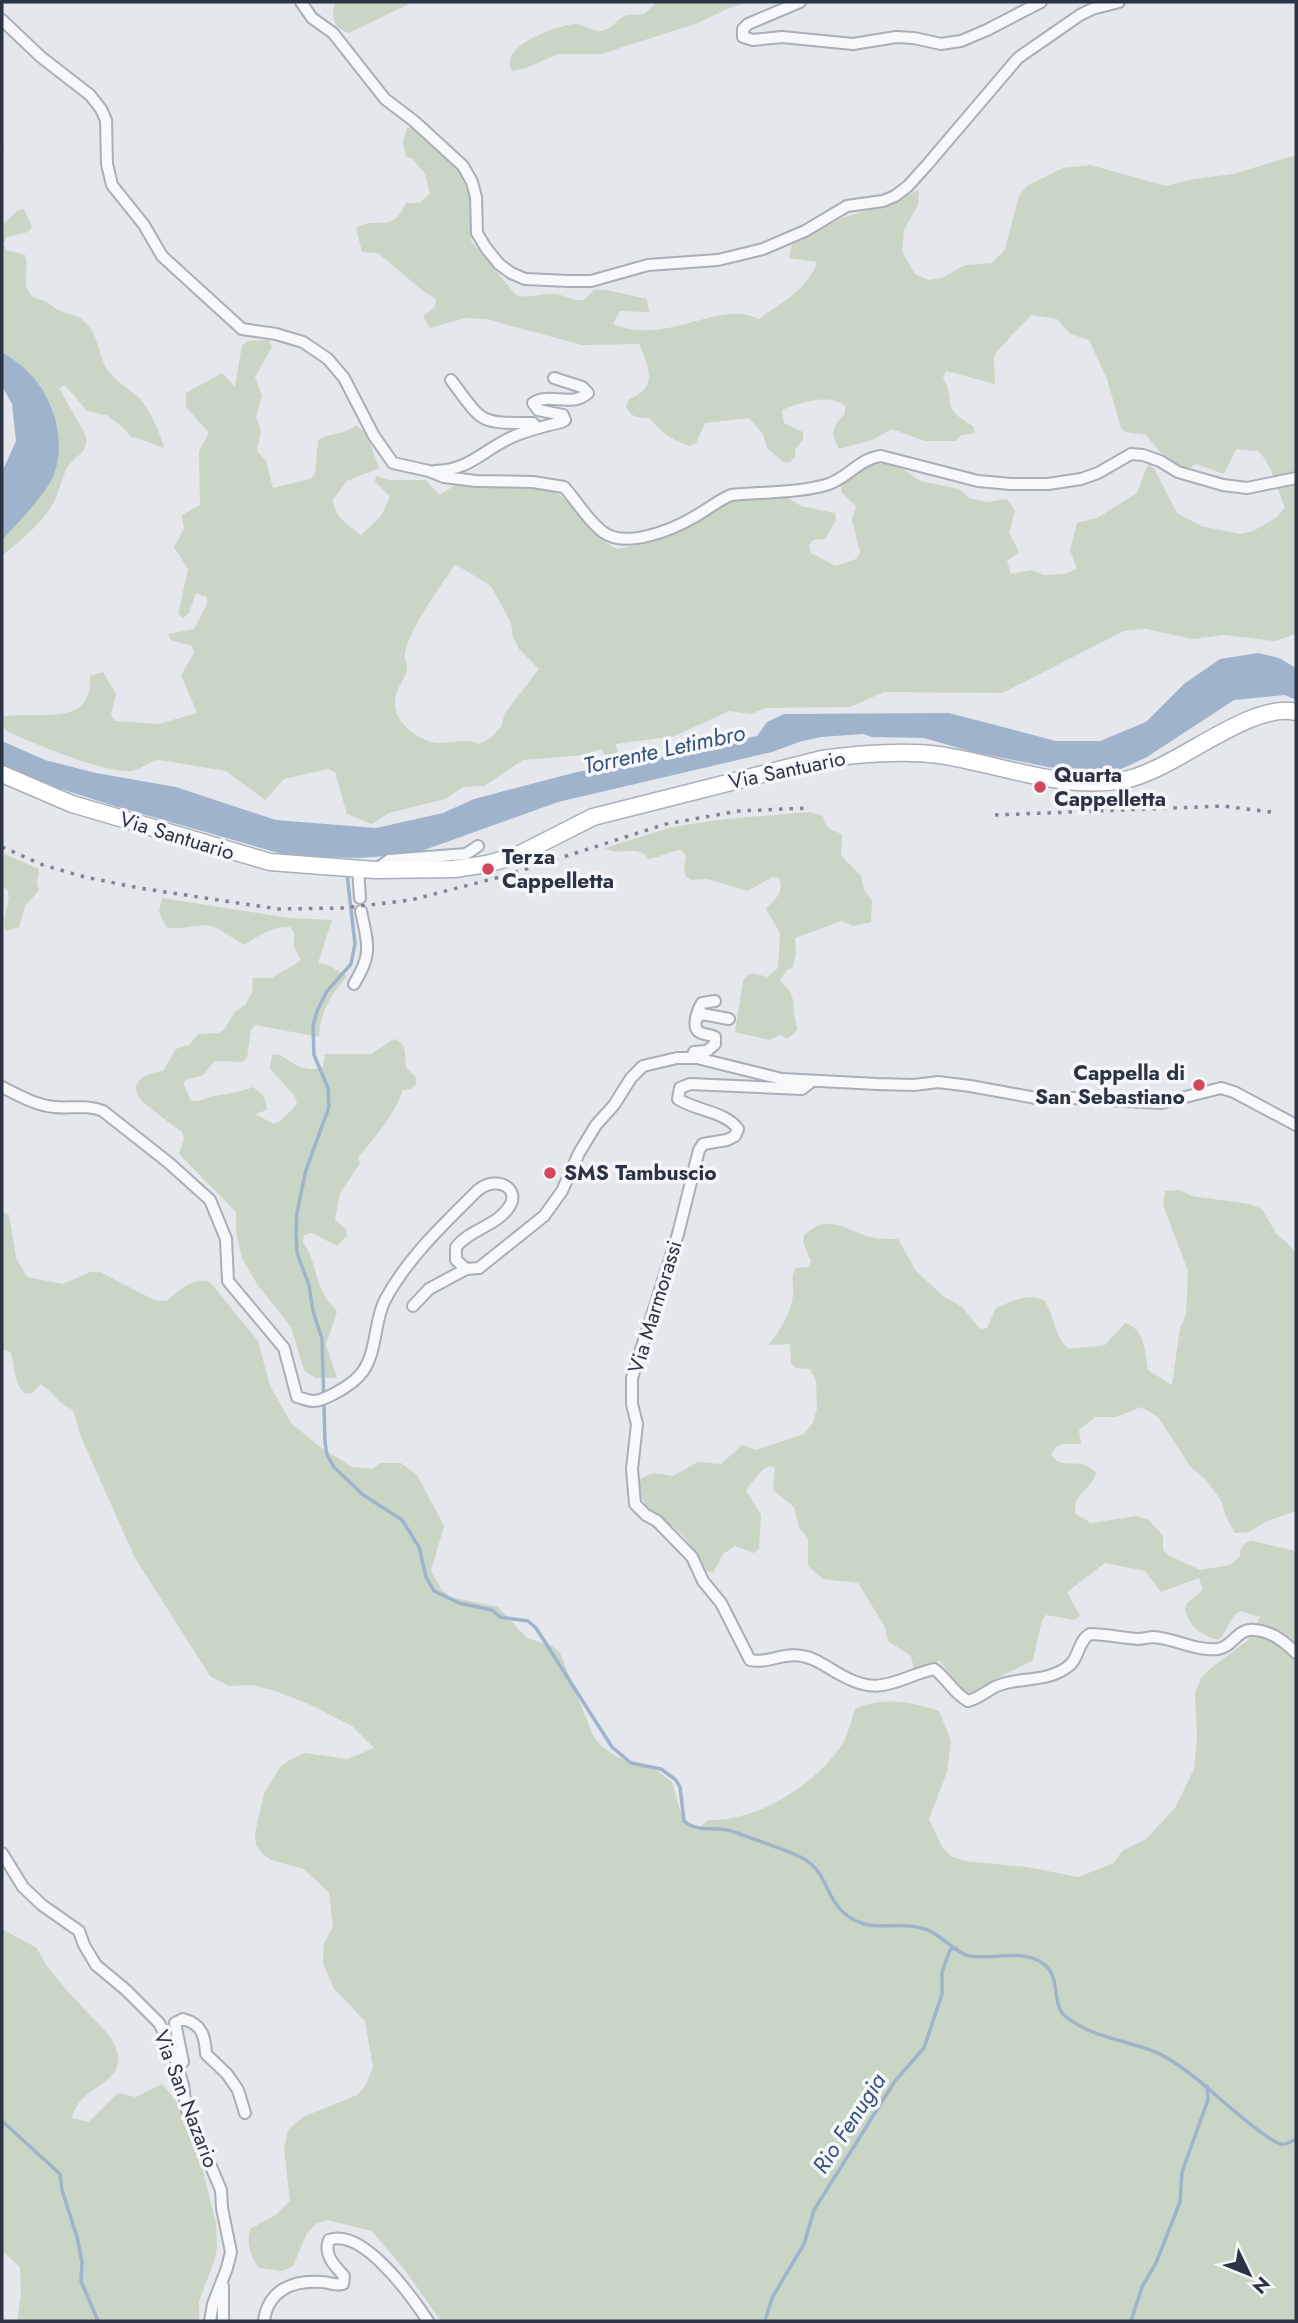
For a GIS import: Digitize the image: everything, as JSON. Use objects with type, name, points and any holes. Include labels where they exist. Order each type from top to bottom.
[{"type":"main road","name":"Via Santuario","points":[[2,774],[72,804],[245,856],[291,865],[367,869],[454,869],[487,864],[518,855],[593,817],[822,759],[849,755],[939,755],[1057,779],[1087,783],[1114,781],[1128,779],[1154,769],[1253,719],[1284,710],[1296,712]]},
{"type":"street","points":[[301,2],[313,18],[333,33],[385,99],[448,150],[463,166],[472,182],[477,233],[485,248],[499,264],[525,279],[548,281],[591,281],[648,264],[718,260],[763,249],[805,231],[848,206],[883,201],[895,196],[908,187],[1018,58],[1080,15],[1119,2]]},
{"type":"street","points":[[800,2],[748,24],[743,29],[743,37],[753,40],[782,37],[853,44],[896,37],[941,44],[961,41],[1041,2]]},
{"type":"street","points":[[2,20],[41,57],[90,95],[101,108],[106,120],[107,164],[112,185],[144,225],[162,256],[242,329],[287,337],[318,351],[344,377],[387,457],[397,465],[429,471],[444,477],[476,481],[533,482],[564,487],[600,530],[615,539],[631,539],[662,530],[693,518],[716,501],[731,495],[827,485],[846,477],[872,457],[881,456],[978,481],[1011,484],[1048,484],[1081,479],[1098,473],[1131,454],[1143,455],[1178,472],[1223,485],[1247,488],[1296,478]]},
{"type":"street","points":[[429,471],[454,470],[511,438],[536,427],[562,422],[565,418],[563,415],[538,410],[533,403],[572,400],[582,398],[588,393],[574,384],[554,378]]},
{"type":"street","points":[[451,380],[483,420],[499,424],[533,423],[536,427]]},
{"type":"street","points":[[360,898],[367,869],[389,860],[466,854],[478,846]]},
{"type":"street","points":[[354,984],[366,963],[368,950],[361,911]]},
{"type":"street","points":[[692,1058],[694,1052],[708,1051],[716,1041],[712,1034],[697,1030],[696,1019],[702,1003],[715,1001]]},
{"type":"street","points":[[696,1019],[702,1014],[729,1019]]},
{"type":"street","name":"Via Marmorassi","points":[[413,1306],[429,1289],[466,1269],[472,1270],[487,1264],[544,1216],[562,1191],[579,1153],[596,1125],[614,1105],[631,1078],[643,1066],[677,1058],[692,1058],[758,1075],[812,1081],[914,1085],[938,1082],[1036,1098],[1161,1103],[1221,1088],[1234,1092],[1296,1125]]},
{"type":"street","name":"Via Marmorassi","points":[[812,1081],[802,1089],[690,1084],[680,1088],[678,1099],[689,1106],[724,1118],[738,1129],[735,1136],[703,1144],[699,1150],[678,1234],[632,1378],[632,1404],[637,1424],[632,1469],[635,1504],[657,1521],[692,1557],[703,1581],[722,1603],[750,1660],[760,1662],[780,1655],[802,1656],[818,1661],[859,1683],[879,1686],[894,1684],[933,1669],[946,1679],[958,1696],[968,1701],[981,1698],[998,1686],[1037,1680],[1064,1668],[1072,1663],[1083,1638],[1090,1634],[1139,1639],[1152,1637],[1197,1649],[1221,1649],[1248,1629],[1281,1639],[1296,1653]]},
{"type":"street","points":[[2,1087],[52,1107],[92,1106],[103,1111],[169,1163],[210,1200],[226,1239],[228,1281],[284,1348],[297,1397],[314,1401],[346,1387],[361,1374],[370,1355],[384,1303],[420,1248],[478,1190],[488,1182],[499,1182],[506,1186],[512,1198],[511,1206],[500,1216],[468,1234],[456,1247],[456,1260],[466,1269]]},
{"type":"street","name":"Via San Nazario","points":[[2,1853],[23,1887],[42,1905],[79,1931],[96,1965],[159,2023],[172,2048],[183,2085],[186,2108],[221,2190],[231,2252],[210,2321]]},
{"type":"street","points":[[183,2085],[184,2066],[175,2023],[183,2019],[194,2022],[203,2034],[206,2054],[227,2074],[238,2091],[246,2113]]},
{"type":"street","points":[[264,2321],[273,2297],[283,2288],[315,2282],[343,2284],[344,2276],[332,2263],[326,2246],[329,2240],[340,2238],[360,2246],[389,2268],[428,2321]]},
{"type":"street","points":[[223,2280],[223,2321]]},
{"type":"green space","points":[[336,2],[413,2],[349,33],[339,28],[334,21]]},
{"type":"green space","points":[[656,2],[749,2],[698,23],[601,54],[558,54],[512,71],[510,62],[513,54],[520,46],[542,33],[574,24],[597,31],[605,30],[625,16],[645,13]]},
{"type":"green space","points":[[414,127],[455,167],[469,191],[471,241],[516,295],[555,294],[584,300],[594,290],[607,290],[647,299],[649,312],[620,311],[613,324],[633,330],[673,327],[727,314],[743,314],[759,319],[800,288],[813,272],[817,262],[789,258],[792,245],[842,218],[879,207],[919,190],[918,205],[904,230],[902,251],[915,274],[928,280],[942,278],[965,265],[992,263],[1005,249],[1019,196],[1027,186],[1063,168],[1090,165],[1166,186],[1193,179],[1233,174],[1296,155],[1296,634],[1275,641],[1224,635],[1193,639],[1146,629],[1124,631],[1002,693],[884,692],[850,707],[765,708],[751,714],[729,711],[675,736],[616,744],[619,757],[627,770],[610,775],[609,762],[601,749],[583,755],[523,760],[484,786],[463,787],[445,799],[389,813],[372,824],[347,814],[335,772],[328,769],[284,779],[265,800],[226,771],[159,760],[134,770],[117,770],[68,756],[8,732],[2,726],[2,717],[72,711],[82,704],[88,693],[90,676],[103,672],[116,694],[111,715],[115,721],[158,724],[197,713],[181,675],[194,653],[192,646],[171,640],[168,634],[194,629],[207,604],[207,597],[196,593],[189,613],[183,618],[178,614],[188,569],[174,547],[184,529],[182,515],[200,505],[199,451],[209,433],[186,407],[186,393],[222,373],[235,387],[242,345],[248,341],[269,340],[272,347],[255,377],[262,396],[256,417],[261,430],[257,451],[266,461],[273,488],[310,479],[315,474],[318,440],[356,425],[367,434],[379,468],[347,481],[333,499],[339,516],[361,535],[381,516],[390,497],[375,482],[376,476],[390,480],[426,480],[439,495],[457,484],[550,487],[566,500],[605,542],[617,549],[648,543],[685,528],[735,498],[784,495],[801,506],[835,513],[836,520],[825,539],[813,540],[809,546],[811,553],[836,566],[856,559],[860,553],[852,519],[856,506],[841,492],[841,485],[870,465],[891,463],[920,481],[959,489],[969,498],[988,502],[1007,499],[1015,511],[1009,533],[1019,552],[1007,561],[1011,574],[1032,570],[1044,575],[1064,574],[1077,569],[1070,550],[1077,523],[1097,518],[1137,493],[1148,464],[1154,468],[1177,513],[1201,526],[1240,534],[1253,531],[1277,517],[1285,507],[1271,471],[1258,451],[1236,449],[1224,474],[1196,464],[1190,468],[1176,464],[1146,435],[1125,432],[1121,428],[1107,379],[1089,340],[1070,334],[1057,319],[1031,315],[994,357],[995,384],[946,371],[943,378],[952,409],[973,426],[975,433],[961,435],[956,441],[925,441],[892,429],[872,440],[839,449],[834,430],[845,414],[845,406],[823,399],[782,410],[784,423],[803,432],[803,439],[790,462],[783,462],[767,448],[763,434],[749,418],[705,423],[696,443],[690,446],[678,441],[663,432],[650,418],[633,415],[626,406],[629,399],[645,389],[648,383],[648,369],[639,344],[582,345],[486,319],[465,318],[430,328],[423,316],[435,307],[436,299],[378,253],[362,252],[356,228],[371,223],[390,222],[401,213],[406,203],[419,203],[430,194],[425,174],[412,158],[406,157],[403,142],[407,128]],"holes":[[[455,564],[491,586],[511,623],[513,637],[519,649],[539,669],[505,713],[501,727],[491,738],[479,744],[426,740],[407,728],[396,710],[396,695],[407,670],[407,644],[426,608]]]},
{"type":"green space","points":[[24,209],[32,227],[28,232],[7,237],[4,243],[6,250],[25,255],[28,292],[59,310],[80,318],[90,327],[108,371],[145,406],[164,448],[131,437],[123,427],[106,415],[87,411],[65,385],[59,388],[85,434],[86,446],[66,470],[55,501],[44,517],[2,556],[2,540],[24,515],[58,430],[38,385],[2,352],[2,225],[18,210]]},
{"type":"green space","points":[[809,812],[823,816],[829,828],[842,834],[841,855],[861,876],[864,890],[872,901],[871,922],[853,926],[841,921],[795,938],[793,967],[787,970],[780,981],[793,998],[798,1030],[787,1039],[781,1035],[769,1040],[735,1032],[743,981],[751,974],[767,977],[778,968],[780,933],[766,909],[780,891],[779,878],[772,877],[748,891],[707,879],[692,880],[686,877],[686,856],[681,850],[649,859],[640,852],[605,848],[672,827],[725,819]]},
{"type":"green space","points":[[2,853],[39,869],[39,890],[25,906],[19,927],[6,931],[4,920],[9,899],[7,889],[2,887]]},
{"type":"green space","points":[[162,898],[290,918],[332,920],[318,963],[328,965],[347,976],[327,1004],[319,1037],[255,1025],[251,1030],[247,1058],[242,1062],[215,1061],[202,1076],[183,1082],[191,1101],[253,1087],[264,1096],[267,1110],[255,1114],[272,1123],[279,1122],[297,1102],[294,1095],[270,1069],[272,1055],[279,1054],[300,1066],[317,1069],[323,1067],[325,1054],[371,1054],[394,1039],[404,1047],[406,1068],[416,1077],[416,1084],[403,1090],[384,1126],[358,1157],[360,1163],[340,1193],[335,1220],[346,1229],[347,1236],[337,1246],[312,1233],[304,1235],[303,1242],[321,1288],[337,1312],[326,1345],[337,1378],[315,1378],[304,1370],[291,1327],[257,1284],[242,1258],[236,1232],[236,1212],[179,1154],[184,1139],[182,1132],[147,1105],[136,1091],[142,1078],[163,1071],[176,1049],[189,1045],[198,1034],[224,1030],[235,1012],[246,1004],[252,992],[253,978],[273,978],[301,960],[294,947],[294,933],[290,927],[278,928],[245,945],[211,926],[166,927],[159,912]]},
{"type":"green space","points":[[1179,1190],[1192,1196],[1249,1204],[1262,1209],[1276,1233],[1296,1252],[1296,1511],[1267,1521],[1249,1532],[1235,1533],[1225,1515],[1222,1502],[1206,1480],[1190,1466],[1158,1417],[1141,1407],[1116,1417],[1095,1417],[1079,1430],[1081,1444],[1059,1445],[1051,1455],[1062,1463],[1085,1465],[1096,1472],[1076,1502],[1076,1514],[1091,1523],[1135,1516],[1149,1520],[1163,1536],[1163,1550],[1168,1555],[1200,1570],[1230,1565],[1240,1556],[1243,1546],[1252,1541],[1296,1551],[1296,2321],[441,2321],[404,2269],[372,2231],[327,2220],[316,2224],[307,2233],[293,2266],[282,2271],[259,2268],[250,2249],[250,2229],[276,2215],[290,2201],[284,2149],[288,2130],[303,2117],[357,2095],[366,2085],[373,2067],[365,2021],[334,1989],[323,1963],[324,1944],[333,1926],[329,1893],[304,1869],[271,1860],[262,1853],[256,1845],[255,1833],[264,1794],[280,1767],[288,1761],[305,1753],[348,1759],[374,1748],[352,1726],[309,1704],[253,1685],[229,1686],[210,1676],[135,1558],[81,1437],[73,1410],[41,1384],[31,1394],[24,1393],[16,1378],[11,1353],[2,1349],[2,1212],[9,1215],[16,1258],[27,1277],[63,1284],[90,1272],[100,1272],[154,1300],[166,1301],[192,1283],[210,1282],[258,1341],[270,1386],[291,1423],[319,1446],[352,1467],[372,1469],[380,1463],[401,1463],[417,1475],[444,1526],[431,1571],[442,1590],[451,1597],[498,1607],[527,1638],[552,1646],[560,1653],[593,1735],[600,1745],[617,1757],[655,1769],[672,1782],[681,1814],[696,1831],[708,1820],[745,1815],[781,1800],[798,1789],[827,1763],[842,1745],[855,1709],[875,1703],[908,1703],[939,1711],[951,1740],[947,1772],[929,1819],[942,1847],[952,1857],[965,1861],[1027,1867],[1078,1877],[1114,1863],[1122,1851],[1146,1839],[1175,1808],[1194,1769],[1197,1740],[1195,1692],[1201,1678],[1247,1641],[1260,1617],[1240,1611],[1218,1640],[1211,1638],[1193,1626],[1185,1609],[1187,1603],[1203,1590],[1199,1578],[1161,1592],[1145,1571],[1105,1563],[1067,1592],[1080,1616],[1074,1620],[1046,1615],[1042,1620],[1033,1660],[979,1691],[964,1694],[940,1661],[914,1669],[911,1656],[888,1641],[885,1627],[858,1583],[823,1579],[808,1566],[808,1538],[799,1528],[794,1507],[773,1490],[775,1468],[770,1466],[763,1469],[746,1490],[761,1515],[759,1549],[754,1553],[735,1546],[723,1554],[713,1573],[707,1571],[678,1531],[648,1508],[640,1491],[640,1480],[652,1474],[673,1476],[698,1462],[721,1464],[742,1445],[756,1450],[804,1434],[813,1423],[817,1408],[816,1381],[810,1369],[796,1368],[791,1363],[790,1344],[769,1345],[790,1309],[794,1271],[796,1268],[809,1267],[811,1261],[803,1242],[804,1235],[821,1225],[837,1225],[873,1238],[898,1239],[916,1271],[943,1296],[962,1307],[980,1329],[987,1328],[996,1308],[1027,1297],[1045,1301],[1061,1339],[1069,1349],[1105,1345],[1125,1323],[1132,1326],[1143,1342],[1148,1370],[1172,1385],[1180,1328],[1186,1315],[1188,1271],[1163,1205],[1165,1191]]},
{"type":"green space","points":[[2,1929],[37,1948],[46,1965],[68,1992],[110,2036],[117,2052],[118,2065],[113,2074],[86,2096],[77,2106],[72,2118],[89,2122],[118,2093],[136,2097],[162,2084],[176,2101],[198,2151],[216,2223],[215,2259],[199,2301],[199,2321],[17,2321],[21,2294],[20,2267],[2,2251]]},
{"type":"water","points":[[2,352],[29,372],[47,398],[59,437],[59,451],[49,485],[2,540],[2,472],[16,441],[12,404],[2,386]]},
{"type":"water","points":[[1258,653],[1279,658],[1296,668],[1296,700],[1285,695],[1234,700],[1147,757],[1121,769],[1095,774],[1048,767],[973,752],[924,738],[872,737],[863,734],[821,737],[772,752],[558,802],[413,854],[359,858],[289,856],[111,805],[2,766],[2,741],[45,760],[96,773],[176,787],[276,820],[376,828],[443,813],[474,799],[577,772],[659,758],[696,747],[757,736],[767,722],[784,714],[949,713],[1056,741],[1100,741],[1146,722],[1184,684],[1220,659]]},
{"type":"waterway","points":[[347,874],[355,944],[351,964],[327,991],[313,1026],[314,1055],[328,1088],[329,1107],[306,1170],[297,1212],[296,1232],[297,1253],[309,1285],[313,1311],[322,1339],[325,1442],[327,1455],[334,1467],[362,1494],[402,1520],[419,1547],[426,1577],[434,1591],[459,1603],[492,1610],[500,1617],[528,1621],[536,1628],[612,1747],[631,1763],[661,1769],[676,1780],[680,1787],[684,1821],[696,1827],[734,1832],[805,1860],[819,1874],[844,1913],[864,1924],[925,1929],[959,1952],[970,1956],[1021,1956],[1039,1961],[1051,1972],[1061,2011],[1075,2023],[1171,2060],[1275,2142],[1286,2144],[1296,2139]]},
{"type":"waterway","name":"Rio Fenugia","points":[[765,2321],[772,2298],[804,2244],[814,2210],[895,2081],[924,2048],[942,1994],[942,1972],[950,1950],[956,1948]]},
{"type":"waterway","points":[[1131,2321],[1142,2287],[1156,2263],[1180,2202],[1182,2172],[1208,2100],[1207,2086]]},
{"type":"waterway","points":[[2,2121],[60,2174],[82,2262],[81,2281],[98,2321]]},
{"type":"railway","points":[[995,815],[1223,806],[1278,813]]},
{"type":"railway","points":[[2,847],[43,865],[139,888],[278,909],[343,908],[411,900],[504,876],[666,824],[738,811],[809,808]]},
{"type":"place","name":"Quarta Cappelletta","points":[[1040,787]]},
{"type":"place","name":"Terza Cappelletta","points":[[488,869]]},
{"type":"place","name":"Cappella di San Sebastiano","points":[[1199,1085]]},
{"type":"place","name":"SMS Tambuscio","points":[[550,1173]]},
{"type":"water label","name":"Torrente Letimbro","points":[[664,749]]}]
